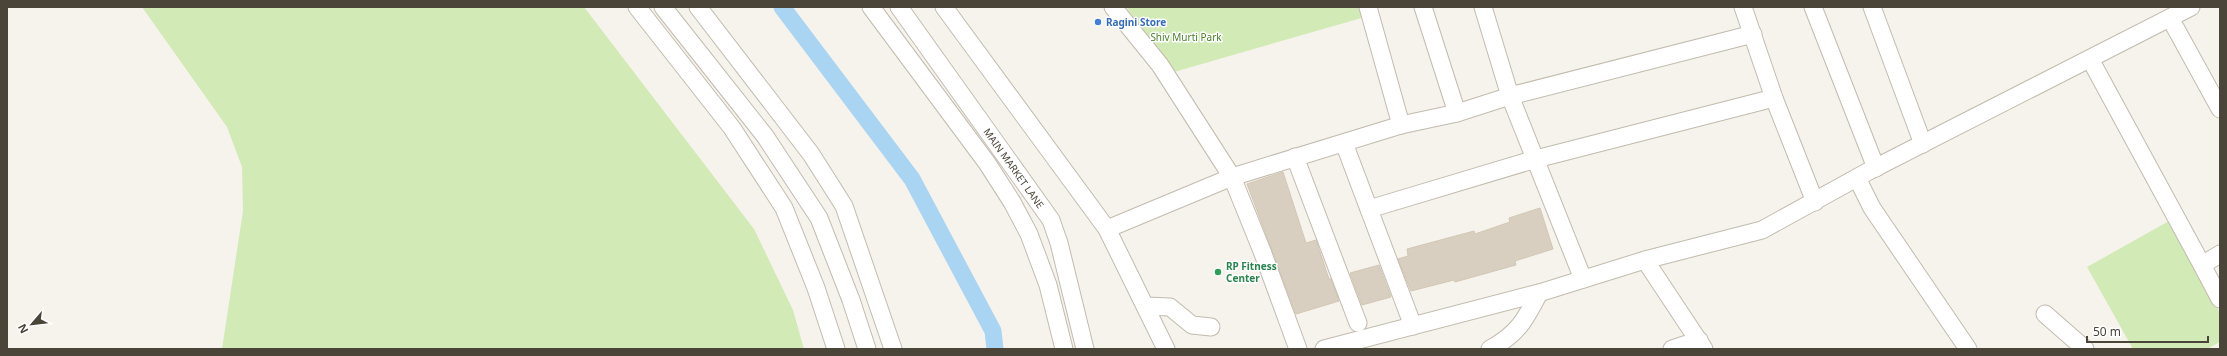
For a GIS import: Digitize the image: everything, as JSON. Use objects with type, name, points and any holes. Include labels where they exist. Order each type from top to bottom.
[{"type":"street","points":[[636,7],[732,128],[784,208],[816,288],[836,349]]},
{"type":"street","points":[[663,7],[765,136],[819,218],[852,300],[867,349]]},
{"type":"street","points":[[698,7],[811,154],[844,206],[893,349]]},
{"type":"street","points":[[871,7],[987,163],[1012,202],[1029,234],[1048,285],[1064,349]]},
{"type":"street","name":"MAIN MARKET LANE","points":[[899,7],[1051,220],[1059,242],[1085,349]]},
{"type":"street","points":[[944,7],[1107,229],[1166,349]]},
{"type":"street","points":[[1113,7],[1160,65],[1232,177],[1262,251],[1298,349]]},
{"type":"street","points":[[1368,7],[1401,125]]},
{"type":"street","points":[[1423,7],[1457,113]]},
{"type":"street","points":[[1482,7],[1510,96],[1583,279]]},
{"type":"street","points":[[1743,7],[1774,98],[1815,202]]},
{"type":"street","points":[[1813,7],[1876,168]]},
{"type":"street","points":[[1872,7],[1923,144]]},
{"type":"street","points":[[1324,349],[1539,293],[1645,260],[1762,230],[1876,168],[2191,7]]},
{"type":"street","points":[[2170,18],[2220,109]]},
{"type":"street","points":[[1107,229],[1232,177],[1401,125],[1457,113],[1510,96],[1753,34]]},
{"type":"street","points":[[2090,59],[2220,299]]},
{"type":"street","points":[[1369,209],[1536,159],[1774,98]]},
{"type":"street","points":[[1344,143],[1413,326]]},
{"type":"street","points":[[1295,157],[1358,323]]},
{"type":"street","points":[[1857,178],[1872,208],[1968,349]]},
{"type":"street","points":[[2202,264],[2220,254]]},
{"type":"street","points":[[1645,260],[1702,345],[1672,349]]},
{"type":"street","points":[[1490,349],[1506,341],[1515,333],[1523,323],[1539,293]]},
{"type":"street","points":[[1145,306],[1170,307],[1192,325],[1211,327]]},
{"type":"street","points":[[2045,314],[2085,349]]},
{"type":"green space","points":[[142,7],[584,7],[754,229],[793,310],[804,349],[222,349],[243,211],[242,167],[227,127]]},
{"type":"green space","name":"Shiv Murti Park","points":[[1126,7],[1362,7],[1365,17],[1174,72]]},
{"type":"green space","points":[[2169,221],[2220,313],[2220,342],[2207,349],[2133,349],[2087,267]]},
{"type":"building","points":[[1283,172],[1306,243],[1316,240],[1329,279],[1331,279],[1339,301],[1296,314],[1247,184]]},
{"type":"building","points":[[1540,208],[1553,249],[1515,261],[1516,265],[1455,282],[1454,280],[1411,291],[1398,259],[1408,256],[1407,249],[1474,231],[1475,234],[1510,222],[1509,218]]},
{"type":"building","points":[[1379,265],[1391,297],[1362,305],[1350,273]]},
{"type":"waterway","points":[[782,7],[912,179],[993,331],[995,349]]},
{"type":"place","name":"Ragini Store","points":[[1098,22]]},
{"type":"place","name":"RP Fitness Center","points":[[1218,272]]}]
